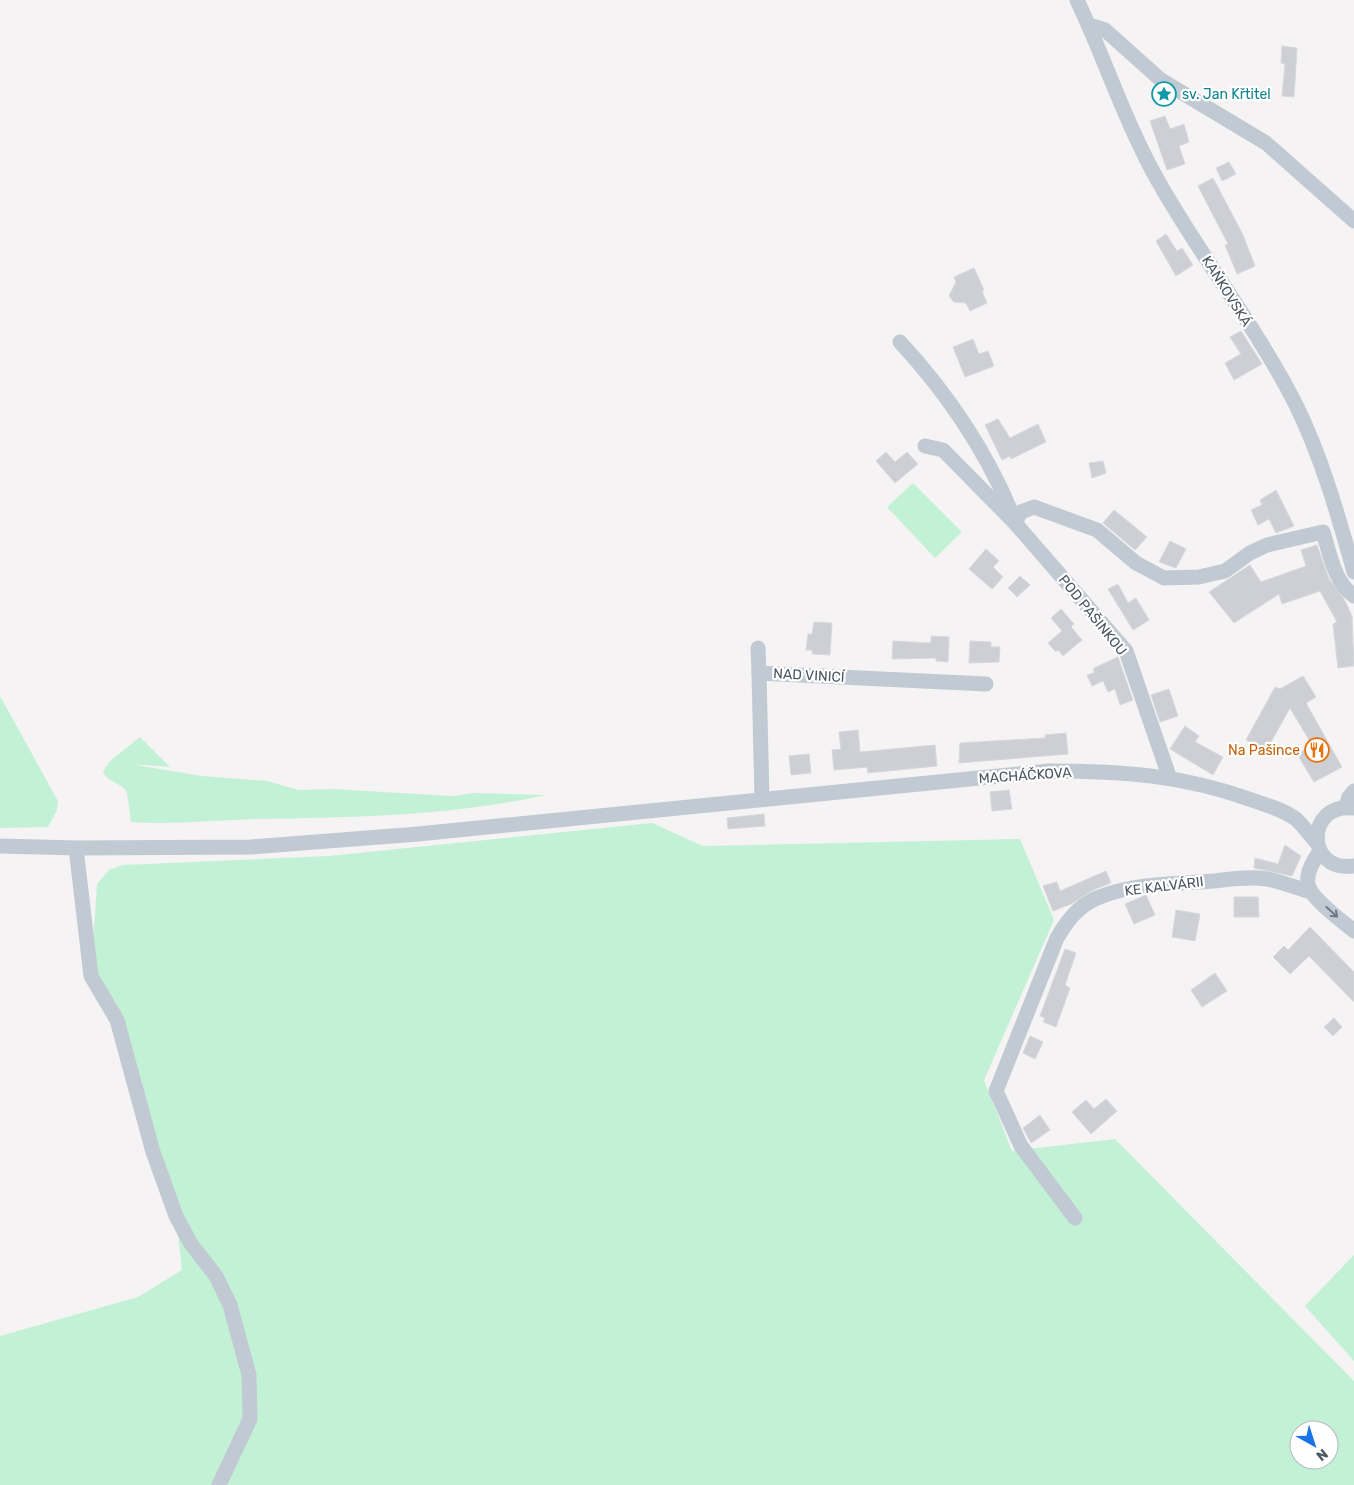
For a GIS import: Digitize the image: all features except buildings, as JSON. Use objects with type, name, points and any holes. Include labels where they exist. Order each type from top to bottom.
[{"type":"street","name":"KAŇKOVSKÁ","points":[[1077,0],[1139,143],[1157,179],[1238,307],[1295,404],[1321,464],[1354,572]]},
{"type":"street","points":[[1086,21],[1105,30],[1161,80],[1266,143],[1354,221]]},
{"type":"street","name":"POD PAŠINKOU","points":[[900,342],[934,379],[961,416],[984,454],[1015,522]]},
{"type":"street","name":"POD PAŠINKOU","points":[[925,446],[943,450],[1015,522],[1126,651],[1169,776]]},
{"type":"street","points":[[1015,522],[1021,512],[1034,506],[1063,516],[1097,530],[1136,563],[1164,578],[1198,577],[1225,571],[1250,553],[1267,545],[1323,532],[1335,571],[1344,589],[1354,596]]},
{"type":"street","points":[[758,648],[759,673]]},
{"type":"street","name":"NAD VINICÍ","points":[[762,799],[759,673],[986,684]]},
{"type":"street","name":"MACHÁČKOVA","points":[[0,846],[76,848],[251,847],[418,834],[1049,771],[1114,771],[1169,776],[1225,790],[1267,805],[1296,819]]},
{"type":"street","points":[[1354,791],[1349,797],[1350,808],[1330,813],[1323,819],[1317,834],[1318,847],[1308,874],[1307,883],[1311,892],[1354,931]]},
{"type":"street","points":[[1296,819],[1323,819]]},
{"type":"street","points":[[1296,819],[1331,863],[1338,866],[1354,866]]},
{"type":"street","points":[[76,848],[91,976],[117,1020],[153,1152],[176,1216],[191,1244],[216,1276],[230,1306],[249,1375],[250,1419],[219,1485]]},
{"type":"street","name":"KE KALVÁRII","points":[[1075,1218],[1021,1146],[996,1090],[1057,938],[1066,922],[1080,908],[1096,898],[1144,887],[1250,878],[1267,879],[1311,892]]},
{"type":"green space","points":[[913,483],[962,532],[935,558],[887,507]]},
{"type":"green space","points":[[0,696],[58,801],[57,810],[48,827],[0,828]]},
{"type":"green space","points":[[140,737],[170,767],[130,764],[202,776],[267,781],[299,790],[332,789],[452,796],[475,793],[546,795],[474,807],[403,814],[179,823],[131,822],[127,792],[105,776],[103,772],[109,762]]},
{"type":"green space","points":[[652,823],[703,846],[1020,839],[1054,920],[984,1080],[1012,1151],[1115,1139],[1354,1381],[1354,1485],[0,1485],[0,1336],[138,1297],[182,1270],[176,1216],[117,1020],[91,976],[97,884],[109,870],[123,865],[329,856]]},
{"type":"green space","points":[[1354,1255],[1354,1361],[1305,1306]]},
{"type":"place","name":"sv. Jan Křtitel","points":[[1164,94]]},
{"type":"place","name":"Na Pašince","points":[[1317,750]]}]
